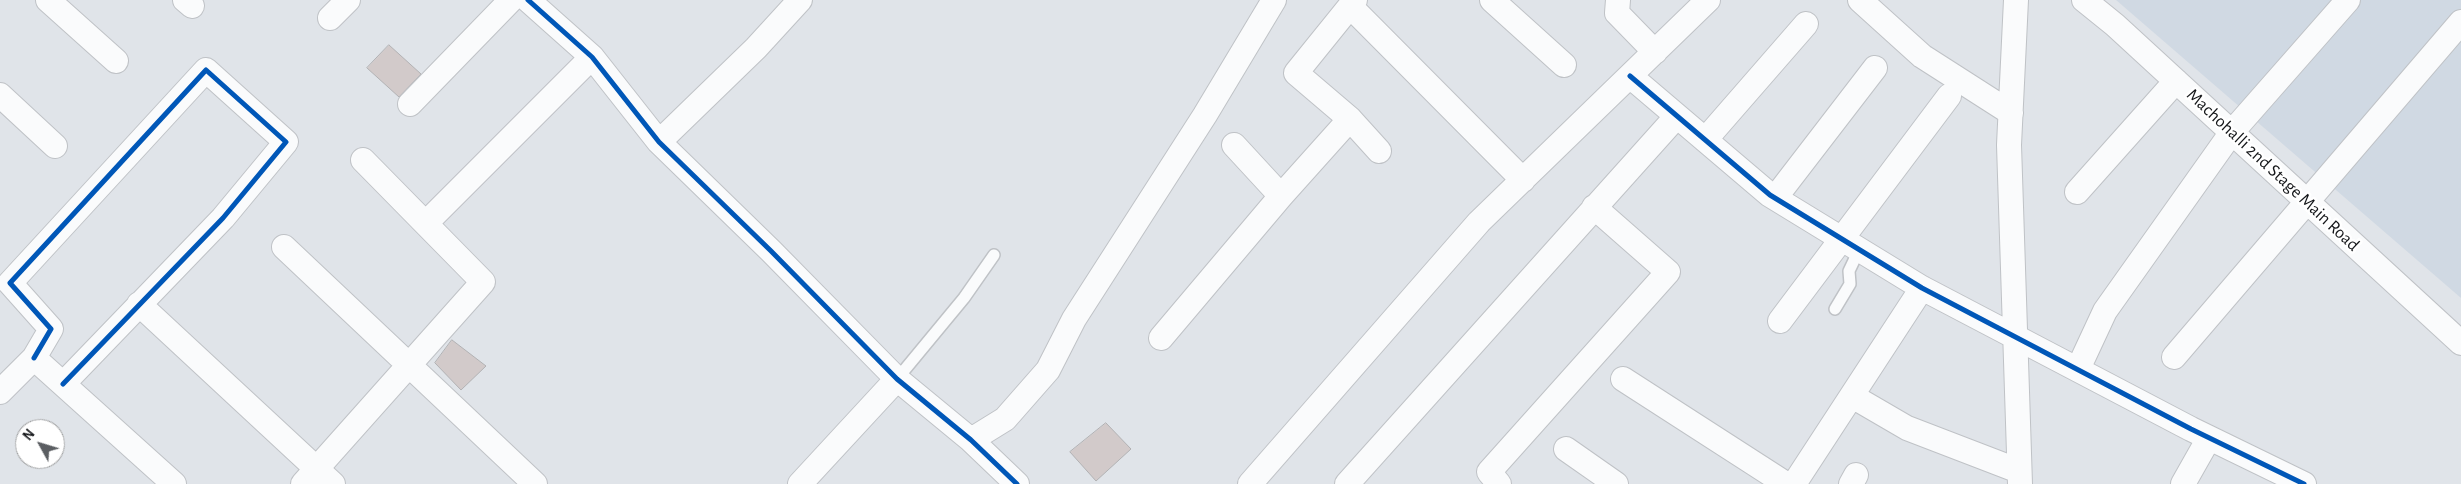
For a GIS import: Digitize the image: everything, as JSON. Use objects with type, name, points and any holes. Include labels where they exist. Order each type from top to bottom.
[{"type":"street","points":[[48,0],[116,61]]},
{"type":"street","points":[[330,18],[348,0]]},
{"type":"street","points":[[410,104],[511,0]]},
{"type":"street","points":[[528,0],[592,57],[659,142],[771,251],[897,379],[971,440],[1018,484]]},
{"type":"street","points":[[659,142],[756,48],[800,0]]},
{"type":"street","points":[[971,440],[1005,419],[1048,370],[1074,320],[1205,115],[1274,0]]},
{"type":"street","points":[[1492,0],[1564,65]]},
{"type":"street","points":[[1618,0],[1617,13],[1656,52]]},
{"type":"street","points":[[1250,484],[1460,242],[1708,0]]},
{"type":"street","points":[[1860,0],[1922,56],[2011,113]]},
{"type":"street","points":[[1852,396],[1907,428],[2020,478],[2010,145],[2016,0]]},
{"type":"street","name":"Machohalli 2nd Stage Main Road","points":[[2084,0],[2115,25],[2461,343]]},
{"type":"street","points":[[2078,369],[2105,311],[2232,132],[2348,0]]},
{"type":"street","points":[[1378,151],[1350,119],[1296,73],[1353,3],[1523,180]]},
{"type":"street","points":[[2174,357],[2461,22]]},
{"type":"street","points":[[1705,140],[1806,24]]},
{"type":"street","points":[[426,223],[592,57]]},
{"type":"street","points":[[1775,198],[1875,68]]},
{"type":"street","points":[[0,392],[34,358],[51,329],[10,283],[206,70],[286,142],[223,218],[63,384]]},
{"type":"street","points":[[1630,76],[1775,198],[1922,288],[2209,438],[2267,476],[2304,484]]},
{"type":"street","points":[[2077,192],[2176,81]]},
{"type":"street","points":[[0,95],[55,146]]},
{"type":"street","points":[[1780,321],[1850,244],[1948,96]]},
{"type":"street","points":[[1347,484],[1677,116]]},
{"type":"street","points":[[1161,338],[1281,196],[1350,119]]},
{"type":"street","points":[[1234,145],[1281,196]]},
{"type":"street","points":[[139,304],[317,479],[408,364],[483,282],[363,160]]},
{"type":"street","points":[[1499,484],[1489,472],[1668,272],[1594,207]]},
{"type":"street","points":[[284,247],[535,484]]},
{"type":"street","points":[[1794,484],[1922,288]]},
{"type":"street","points":[[34,358],[174,484]]},
{"type":"street","points":[[800,484],[897,379]]},
{"type":"street","points":[[1623,379],[1786,484]]},
{"type":"street","points":[[2183,484],[2209,438]]},
{"type":"street","points":[[1566,449],[1616,484]]},
{"type":"lane","points":[[1836,309],[1850,284],[1850,244]]},
{"type":"lane","points":[[897,379],[964,298],[994,255]]},
{"type":"shaded area","points":[[2116,0],[2461,0],[2461,298]]},
{"type":"building","points":[[389,45],[421,74],[399,97],[367,68]]},
{"type":"building","points":[[452,340],[486,366],[461,390],[435,363]]},
{"type":"building","points":[[1106,423],[1131,449],[1096,481],[1070,452]]},
{"type":"cycle path","points":[[528,0],[592,57],[659,142],[771,251],[897,379],[971,440],[1017,484]]},
{"type":"cycle path","points":[[34,358],[51,329],[10,283],[206,70],[286,142],[223,218],[63,384]]},
{"type":"cycle path","points":[[1630,76],[1770,195],[1922,288],[2191,429],[2304,484]]}]
